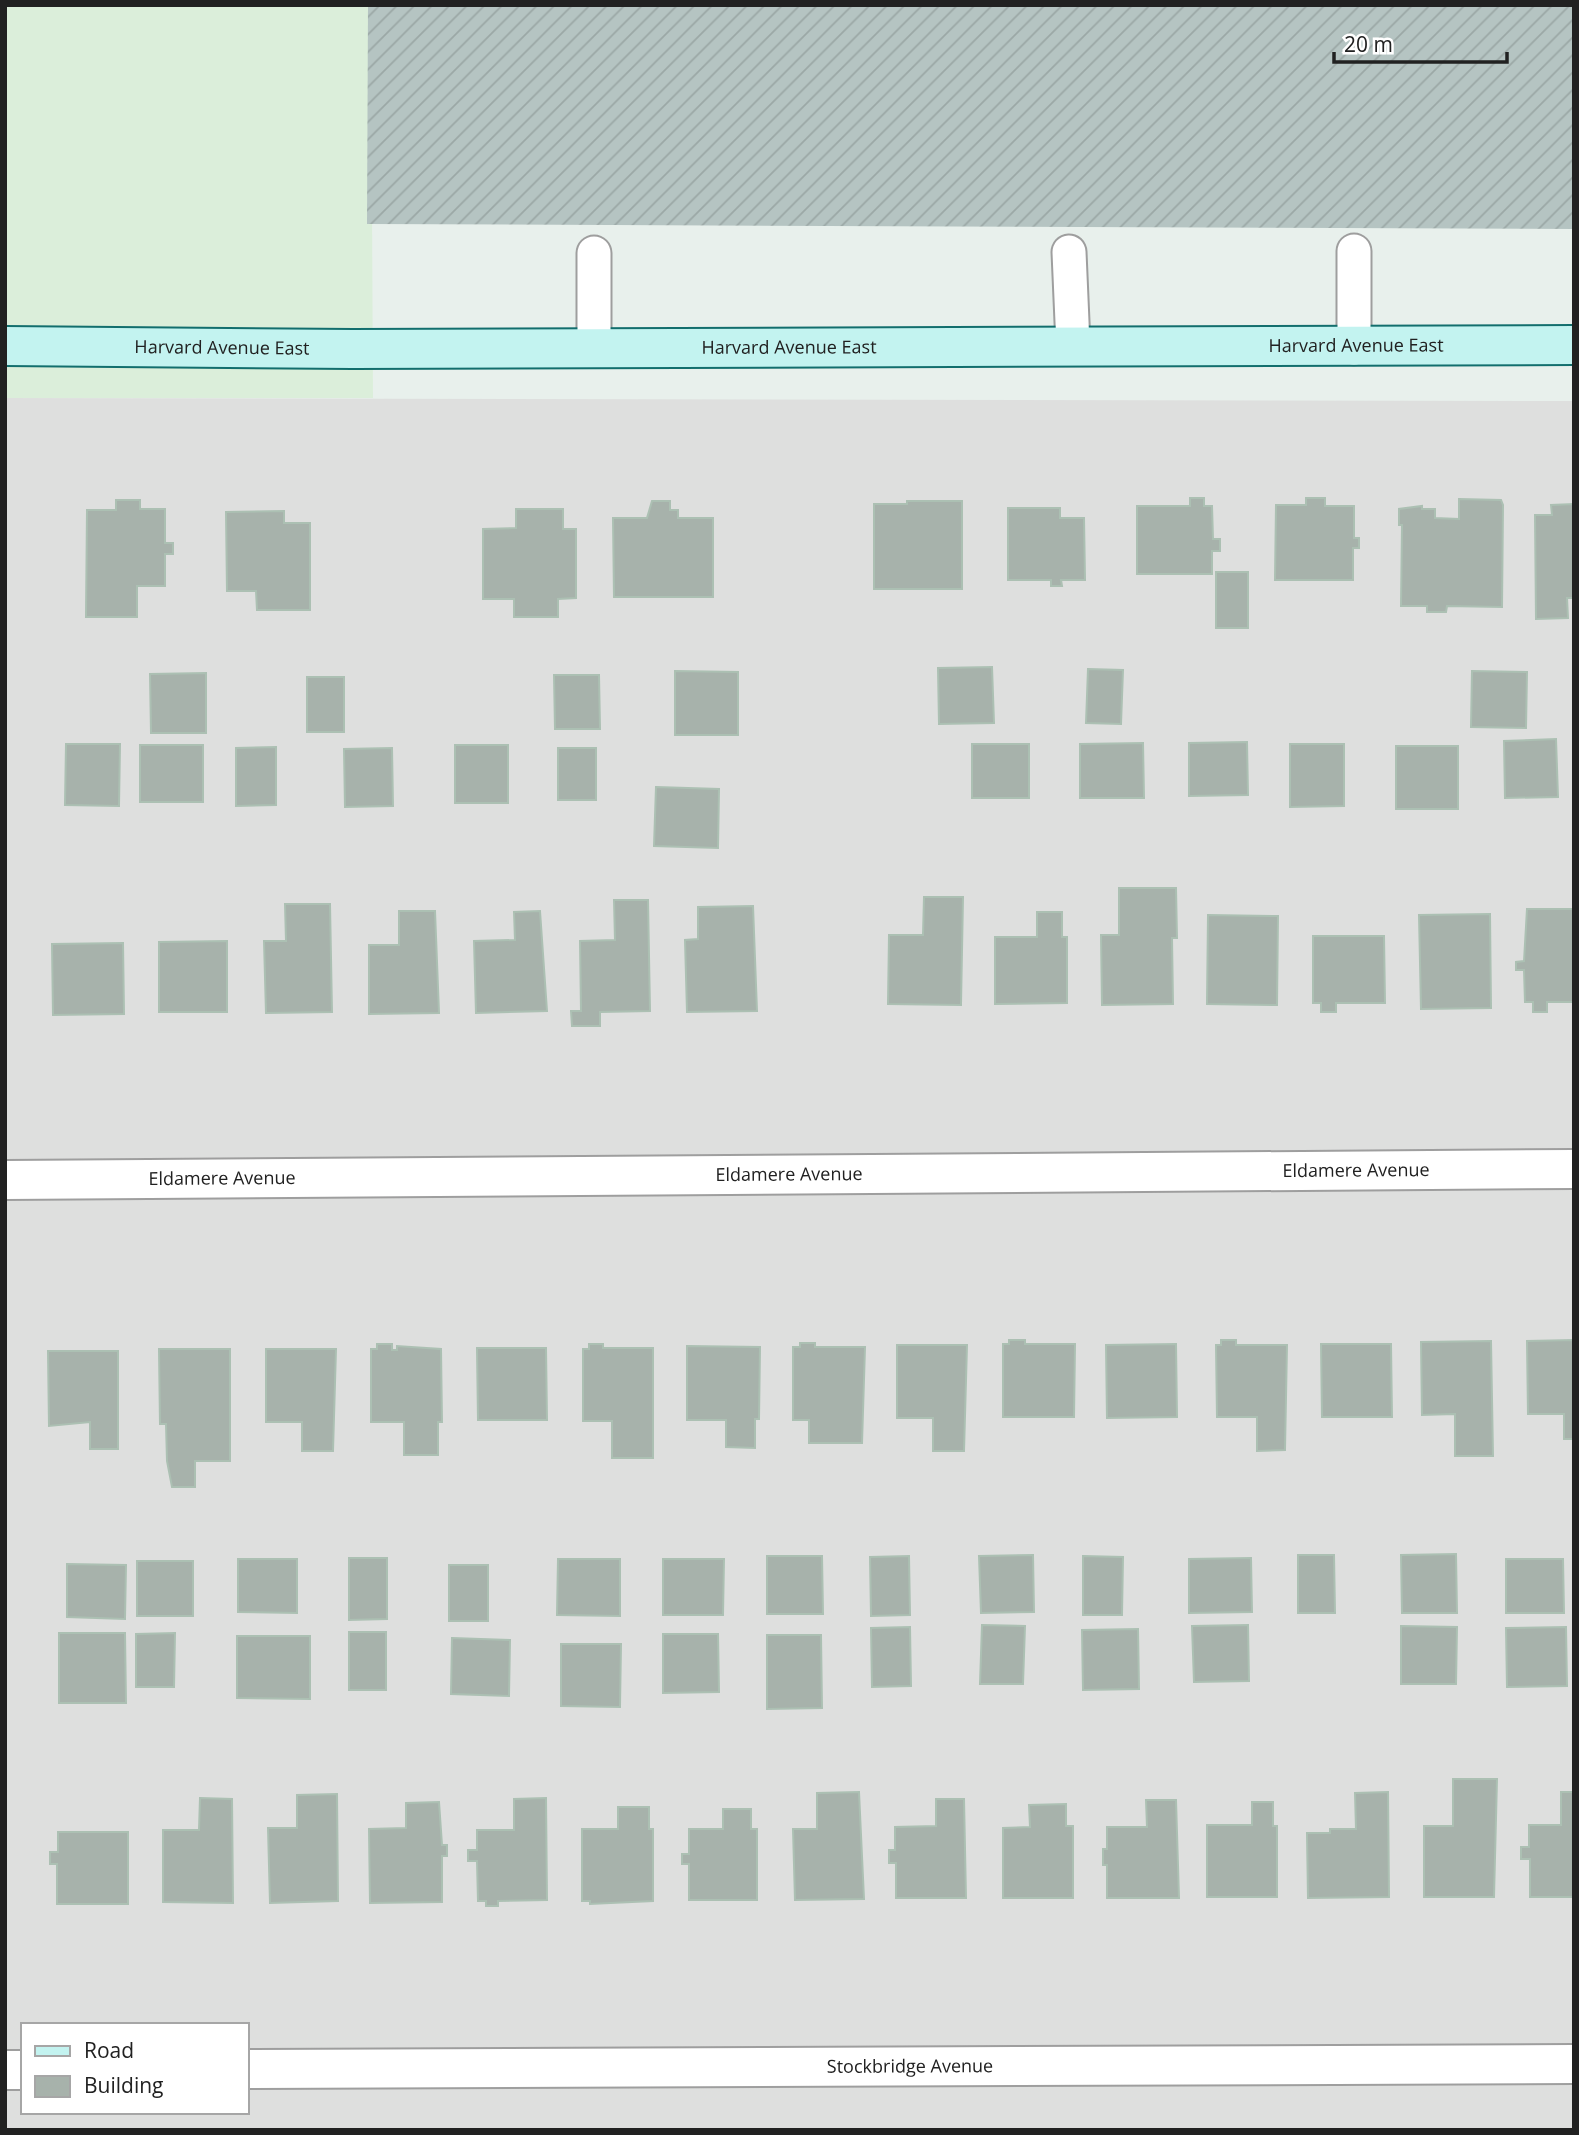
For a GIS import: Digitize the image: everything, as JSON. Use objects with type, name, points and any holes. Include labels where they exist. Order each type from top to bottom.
[{"type":"main road","name":"Harvard Avenue East","points":[[5,346],[594,348],[1073,345],[1354,348],[1574,345]]},
{"type":"street","name":"Eldamere Avenue","points":[[5,1180],[1574,1169]]},
{"type":"street","name":"Stockbridge Avenue","points":[[248,2069],[1574,2064]]},
{"type":"lane","points":[[1354,251],[1354,348]]},
{"type":"lane","points":[[1069,252],[1073,345]]},
{"type":"lane","points":[[594,253],[594,348]]},
{"type":"shaded area","points":[[5,5],[371,5],[373,398],[5,398]]},
{"type":"shaded area","points":[[368,5],[1574,5],[1574,229],[367,224]]},
{"type":"shaded area","points":[[5,398],[1574,401],[1574,2130],[5,2130]]},
{"type":"building","points":[[1190,498],[1204,498],[1204,506],[1212,506],[1213,539],[1220,539],[1220,551],[1212,551],[1212,574],[1137,574],[1137,506],[1190,506]]},
{"type":"building","points":[[1306,498],[1325,498],[1325,506],[1354,506],[1354,538],[1359,538],[1359,548],[1353,548],[1353,580],[1275,580],[1276,505],[1306,505]]},
{"type":"building","points":[[1459,499],[1501,500],[1503,505],[1502,607],[1447,606],[1446,612],[1427,612],[1427,606],[1401,606],[1402,525],[1399,525],[1399,509],[1422,506],[1422,509],[1435,509],[1435,518],[1459,519]]},
{"type":"building","points":[[116,500],[140,500],[140,509],[165,509],[165,543],[173,543],[173,554],[165,554],[165,586],[137,586],[137,617],[86,617],[87,510],[116,510]]},
{"type":"building","points":[[652,501],[670,501],[670,510],[678,510],[678,518],[713,518],[713,597],[614,597],[613,518],[647,518]]},
{"type":"building","points":[[907,501],[962,501],[962,589],[874,589],[874,504],[907,504]]},
{"type":"building","points":[[1574,504],[1574,598],[1567,598],[1568,618],[1536,619],[1535,515],[1552,515],[1551,505]]},
{"type":"building","points":[[1008,508],[1060,508],[1060,518],[1084,518],[1085,580],[1061,580],[1062,586],[1051,586],[1051,580],[1008,580]]},
{"type":"building","points":[[516,509],[563,509],[563,529],[576,529],[576,598],[558,599],[558,617],[514,617],[514,599],[483,599],[483,529],[516,528]]},
{"type":"building","points":[[284,511],[284,523],[310,523],[310,610],[257,610],[256,591],[227,591],[226,512]]},
{"type":"building","points":[[1216,572],[1248,572],[1248,628],[1216,628]]},
{"type":"building","points":[[992,667],[994,723],[939,724],[938,668]]},
{"type":"building","points":[[1088,669],[1123,670],[1121,724],[1086,723]]},
{"type":"building","points":[[675,671],[738,672],[738,735],[675,735]]},
{"type":"building","points":[[1472,671],[1527,672],[1526,728],[1471,727]]},
{"type":"building","points":[[206,673],[206,733],[151,733],[150,674]]},
{"type":"building","points":[[554,675],[599,675],[600,729],[555,729]]},
{"type":"building","points":[[307,677],[344,677],[344,732],[307,732]]},
{"type":"building","points":[[1556,739],[1558,797],[1505,798],[1504,741]]},
{"type":"building","points":[[1247,742],[1248,795],[1189,796],[1189,743]]},
{"type":"building","points":[[1143,743],[1144,798],[1080,798],[1080,744]]},
{"type":"building","points":[[66,744],[120,744],[119,806],[65,805]]},
{"type":"building","points":[[972,744],[1029,744],[1029,798],[972,798]]},
{"type":"building","points":[[1290,744],[1344,744],[1344,806],[1290,807]]},
{"type":"building","points":[[140,745],[203,745],[203,802],[140,802]]},
{"type":"building","points":[[455,745],[508,745],[508,803],[455,803]]},
{"type":"building","points":[[1396,746],[1458,746],[1458,809],[1396,809]]},
{"type":"building","points":[[276,747],[276,805],[236,806],[236,748]]},
{"type":"building","points":[[392,748],[393,806],[345,807],[344,749]]},
{"type":"building","points":[[558,748],[596,748],[596,800],[558,800]]},
{"type":"building","points":[[656,787],[719,789],[718,848],[654,846]]},
{"type":"building","points":[[1119,888],[1176,888],[1177,938],[1172,938],[1173,1004],[1102,1005],[1101,935],[1119,935]]},
{"type":"building","points":[[924,897],[963,897],[961,1005],[888,1004],[889,935],[923,935]]},
{"type":"building","points":[[614,900],[648,900],[650,1011],[600,1012],[600,1026],[572,1026],[571,1011],[581,1011],[580,941],[615,940]]},
{"type":"building","points":[[285,904],[330,904],[332,1012],[266,1013],[264,941],[286,941]]},
{"type":"building","points":[[753,906],[757,1011],[687,1012],[685,940],[698,939],[698,907]]},
{"type":"building","points":[[1527,909],[1574,909],[1574,1002],[1547,1002],[1547,1012],[1533,1012],[1533,1002],[1525,1002],[1524,970],[1516,970],[1516,962],[1524,961]]},
{"type":"building","points":[[399,911],[435,911],[439,1013],[369,1014],[369,945],[399,945]]},
{"type":"building","points":[[540,911],[547,1011],[476,1013],[474,941],[515,940],[514,912]]},
{"type":"building","points":[[1037,912],[1062,912],[1062,937],[1067,937],[1067,1003],[995,1004],[995,937],[1037,937]]},
{"type":"building","points":[[1490,914],[1491,1008],[1421,1009],[1419,915]]},
{"type":"building","points":[[1208,915],[1278,916],[1277,1005],[1207,1004]]},
{"type":"building","points":[[1313,936],[1384,936],[1385,1003],[1336,1003],[1336,1012],[1321,1012],[1321,1003],[1313,1003]]},
{"type":"building","points":[[227,941],[227,1012],[159,1012],[159,942]]},
{"type":"building","points":[[123,943],[124,1014],[53,1015],[52,944]]},
{"type":"building","points":[[1009,1340],[1025,1340],[1025,1344],[1075,1344],[1074,1417],[1003,1417],[1003,1344],[1009,1344]]},
{"type":"building","points":[[1221,1340],[1236,1340],[1236,1345],[1287,1345],[1285,1450],[1257,1451],[1257,1417],[1217,1417],[1216,1345],[1221,1345]]},
{"type":"building","points":[[1574,1340],[1574,1439],[1564,1439],[1564,1414],[1528,1414],[1527,1341]]},
{"type":"building","points":[[1491,1341],[1493,1456],[1455,1456],[1455,1414],[1422,1415],[1421,1342]]},
{"type":"building","points":[[800,1343],[815,1343],[815,1347],[865,1347],[862,1443],[809,1443],[809,1420],[793,1420],[793,1347],[800,1347]]},
{"type":"building","points":[[377,1344],[392,1344],[392,1350],[397,1350],[397,1346],[441,1349],[442,1422],[438,1422],[438,1455],[404,1455],[404,1422],[371,1422],[371,1349],[377,1349]]},
{"type":"building","points":[[589,1344],[603,1344],[603,1348],[653,1348],[653,1458],[612,1458],[612,1421],[583,1421],[583,1349],[589,1349]]},
{"type":"building","points":[[1176,1344],[1177,1417],[1107,1418],[1106,1345]]},
{"type":"building","points":[[1321,1344],[1391,1344],[1392,1417],[1322,1417]]},
{"type":"building","points":[[897,1345],[967,1345],[964,1451],[933,1451],[933,1418],[897,1418]]},
{"type":"building","points":[[687,1346],[760,1347],[759,1419],[755,1419],[755,1448],[726,1447],[726,1420],[687,1420]]},
{"type":"building","points":[[477,1348],[546,1348],[547,1420],[478,1420]]},
{"type":"building","points":[[159,1349],[230,1349],[230,1461],[195,1461],[195,1487],[172,1487],[167,1461],[166,1424],[160,1424]]},
{"type":"building","points":[[266,1349],[336,1349],[333,1451],[302,1451],[302,1422],[266,1422]]},
{"type":"building","points":[[48,1351],[118,1351],[118,1449],[90,1449],[90,1422],[49,1426]]},
{"type":"building","points":[[1456,1554],[1457,1613],[1402,1613],[1401,1555]]},
{"type":"building","points":[[1033,1555],[1034,1612],[981,1613],[979,1556]]},
{"type":"building","points":[[1298,1555],[1334,1555],[1335,1613],[1298,1613]]},
{"type":"building","points":[[767,1556],[822,1556],[823,1614],[767,1614]]},
{"type":"building","points":[[909,1556],[910,1615],[871,1616],[870,1557]]},
{"type":"building","points":[[1083,1556],[1123,1557],[1122,1615],[1083,1615]]},
{"type":"building","points":[[349,1558],[387,1558],[387,1619],[349,1620]]},
{"type":"building","points":[[1251,1558],[1252,1612],[1189,1613],[1189,1559]]},
{"type":"building","points":[[238,1559],[297,1559],[297,1613],[238,1612]]},
{"type":"building","points":[[558,1559],[620,1559],[620,1616],[557,1615]]},
{"type":"building","points":[[663,1559],[724,1559],[723,1615],[663,1615]]},
{"type":"building","points":[[1506,1559],[1563,1559],[1564,1613],[1506,1613]]},
{"type":"building","points":[[137,1561],[193,1561],[193,1616],[137,1616]]},
{"type":"building","points":[[67,1564],[126,1565],[125,1619],[67,1617]]},
{"type":"building","points":[[449,1565],[488,1565],[488,1621],[449,1621]]},
{"type":"building","points":[[982,1625],[1025,1626],[1023,1684],[980,1684]]},
{"type":"building","points":[[1248,1625],[1249,1681],[1194,1682],[1192,1626]]},
{"type":"building","points":[[1401,1626],[1457,1627],[1456,1684],[1401,1684]]},
{"type":"building","points":[[910,1627],[911,1686],[872,1687],[871,1628]]},
{"type":"building","points":[[1566,1627],[1567,1686],[1507,1687],[1506,1628]]},
{"type":"building","points":[[1138,1629],[1139,1689],[1083,1690],[1082,1630]]},
{"type":"building","points":[[349,1632],[386,1632],[386,1690],[349,1690]]},
{"type":"building","points":[[59,1633],[125,1633],[126,1703],[59,1703]]},
{"type":"building","points":[[175,1633],[174,1687],[136,1687],[136,1634]]},
{"type":"building","points":[[663,1634],[718,1634],[719,1692],[663,1693]]},
{"type":"building","points":[[767,1635],[821,1635],[822,1708],[767,1709]]},
{"type":"building","points":[[237,1636],[310,1636],[310,1699],[237,1698]]},
{"type":"building","points":[[452,1638],[510,1640],[509,1696],[451,1694]]},
{"type":"building","points":[[561,1644],[621,1644],[620,1707],[561,1706]]},
{"type":"building","points":[[1453,1779],[1497,1779],[1494,1897],[1424,1897],[1424,1826],[1453,1826]]},
{"type":"building","points":[[859,1792],[864,1899],[795,1900],[793,1829],[817,1829],[817,1793]]},
{"type":"building","points":[[1388,1792],[1389,1897],[1308,1898],[1307,1833],[1330,1833],[1330,1829],[1356,1829],[1355,1793]]},
{"type":"building","points":[[1561,1792],[1574,1792],[1574,1897],[1530,1897],[1530,1859],[1521,1859],[1521,1847],[1529,1847],[1529,1825],[1561,1825]]},
{"type":"building","points":[[337,1794],[338,1901],[270,1903],[268,1828],[297,1828],[297,1795]]},
{"type":"building","points":[[200,1798],[232,1799],[233,1903],[163,1902],[163,1830],[199,1830]]},
{"type":"building","points":[[546,1798],[547,1900],[498,1901],[498,1906],[486,1906],[486,1901],[478,1901],[477,1861],[468,1861],[468,1850],[477,1850],[477,1830],[514,1830],[514,1799]]},
{"type":"building","points":[[936,1799],[964,1799],[966,1898],[896,1898],[896,1863],[889,1863],[889,1850],[895,1850],[895,1827],[936,1826]]},
{"type":"building","points":[[1146,1800],[1176,1800],[1179,1898],[1107,1898],[1107,1865],[1103,1865],[1103,1849],[1107,1849],[1107,1827],[1147,1827]]},
{"type":"building","points":[[439,1802],[442,1845],[447,1845],[447,1856],[442,1856],[442,1902],[370,1903],[369,1829],[406,1828],[406,1803]]},
{"type":"building","points":[[1252,1802],[1273,1802],[1273,1826],[1277,1826],[1277,1897],[1207,1897],[1207,1825],[1252,1825]]},
{"type":"building","points":[[1066,1804],[1066,1826],[1073,1826],[1073,1898],[1003,1898],[1003,1828],[1030,1827],[1029,1805]]},
{"type":"building","points":[[618,1807],[649,1807],[649,1829],[653,1829],[653,1901],[590,1904],[590,1901],[582,1901],[582,1829],[618,1829]]},
{"type":"building","points":[[723,1809],[751,1809],[751,1829],[757,1829],[757,1900],[689,1900],[689,1864],[682,1864],[682,1854],[689,1854],[689,1829],[723,1829]]},
{"type":"building","points":[[58,1832],[128,1832],[128,1904],[57,1904],[57,1864],[50,1864],[50,1852],[58,1852]]}]
